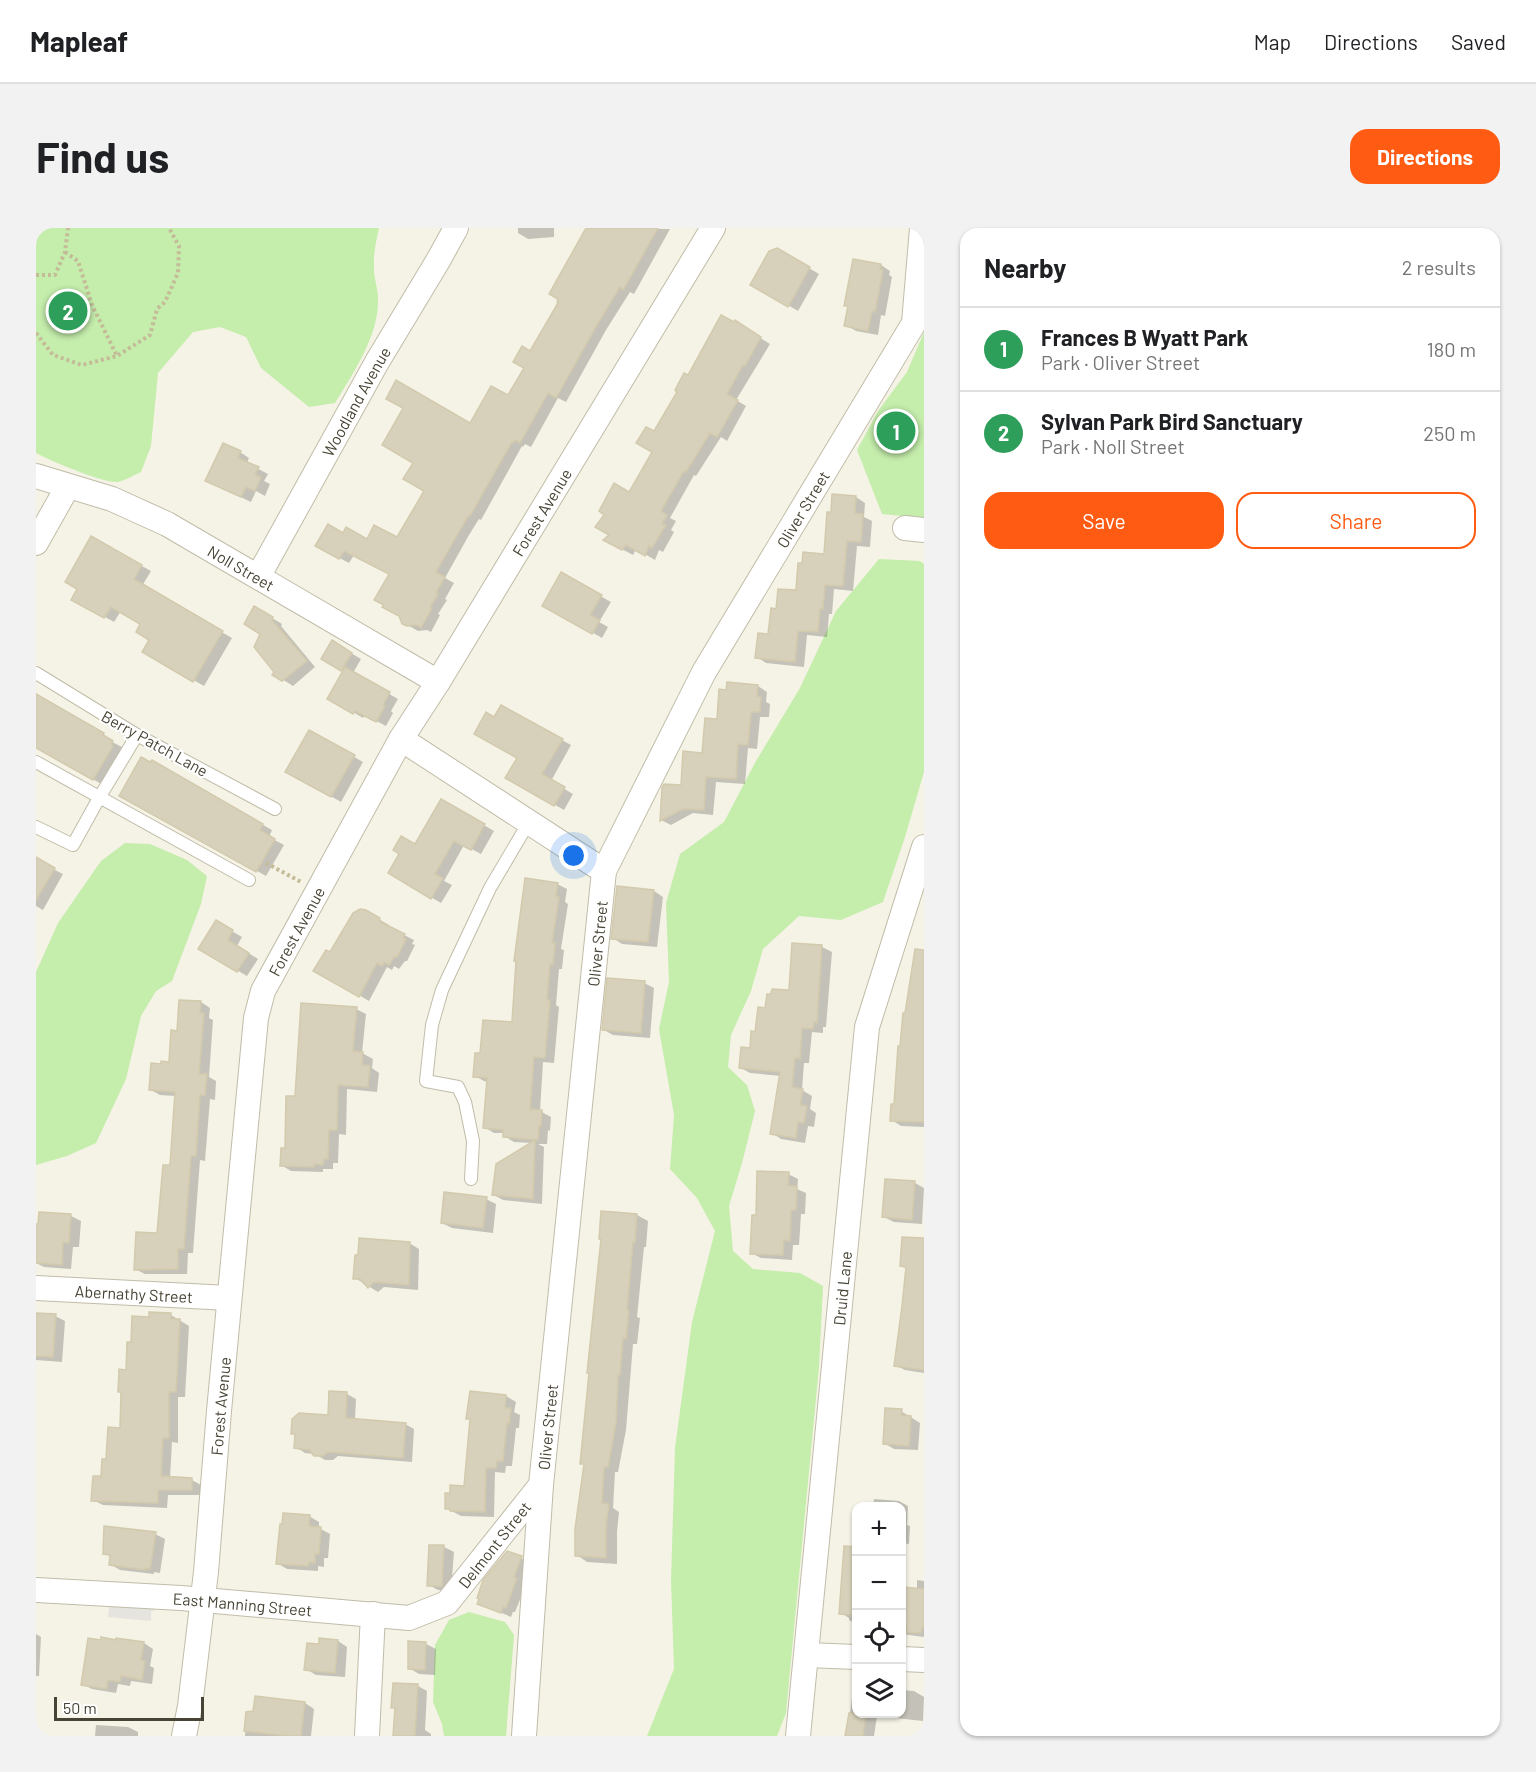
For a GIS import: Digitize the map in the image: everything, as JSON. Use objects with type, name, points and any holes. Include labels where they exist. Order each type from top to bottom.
[{"type":"street","name":"Woodland Avenue","points":[[258,577],[377,362],[456,228]]},
{"type":"street","name":"Forest Avenue","points":[[184,1736],[190,1706],[202,1600],[256,1018],[263,991],[401,739],[438,682],[713,228]]},
{"type":"street","name":"Oliver Street","points":[[524,1736],[541,1485],[604,871],[704,672],[914,323],[922,228]]},
{"type":"street","name":"Noll Street","points":[[36,476],[112,499],[167,524],[438,682]]},
{"type":"street","points":[[36,543],[68,486]]},
{"type":"street","points":[[401,739],[604,871]]},
{"type":"street","name":"Druid Lane","points":[[798,1736],[867,1026],[924,847]]},
{"type":"street","name":"Abernathy Street","points":[[36,1288],[229,1298]]},
{"type":"street","name":"Delmont Street","points":[[447,1603],[541,1485]]},
{"type":"street","name":"East Manning Street","points":[[36,1590],[202,1600],[409,1618],[447,1603]]},
{"type":"street","points":[[367,1736],[372,1614]]},
{"type":"street","points":[[807,1655],[852,1657]]},
{"type":"street","points":[[906,1659],[924,1660]]},
{"type":"lane","name":"Berry Patch Lane","points":[[36,673],[137,735],[275,809]]},
{"type":"lane","points":[[36,827],[73,845],[137,735]]},
{"type":"lane","points":[[36,762],[249,880]]},
{"type":"lane","points":[[471,1179],[473,1141],[465,1102],[458,1087],[426,1081],[432,1025],[442,990],[489,888],[529,822]]},
{"type":"path","points":[[36,275],[55,275],[66,252],[68,228]]},
{"type":"path","points":[[36,333],[53,355],[82,365],[117,356],[150,335],[157,309],[165,302],[178,273],[179,246],[169,228]]},
{"type":"path","points":[[66,252],[78,261],[92,304],[117,356]]},
{"type":"path","points":[[266,862],[302,882]]},
{"type":"green space","points":[[36,228],[379,228],[374,259],[378,298],[374,328],[363,354],[335,403],[309,407],[261,368],[246,337],[220,327],[193,332],[158,373],[151,446],[141,472],[118,482],[90,476],[36,453]]},
{"type":"green space","points":[[924,332],[924,518],[882,514],[857,450],[878,411],[907,372]]},
{"type":"green space","points":[[879,559],[920,561],[924,564],[924,772],[905,837],[883,902],[841,920],[799,916],[763,949],[751,991],[731,1035],[728,1067],[747,1085],[755,1111],[729,1206],[733,1251],[753,1269],[800,1273],[823,1286],[819,1367],[786,1713],[777,1736],[647,1736],[674,1669],[671,1581],[675,1448],[692,1322],[715,1231],[697,1198],[670,1169],[674,1115],[659,1029],[669,982],[666,903],[680,854],[724,822],[756,761],[800,688],[836,611]]},
{"type":"green space","points":[[125,843],[150,844],[187,860],[207,876],[201,904],[172,981],[156,991],[141,1016],[126,1079],[96,1143],[67,1156],[36,1165],[36,972],[58,923],[101,861]]},
{"type":"green space","points":[[469,1612],[505,1622],[514,1635],[506,1736],[444,1736],[433,1702],[435,1645],[449,1620]]},
{"type":"shaded area","points":[[110,1599],[155,1603],[154,1611],[151,1611],[151,1621],[108,1617]]},
{"type":"building","points":[[586,228],[658,228],[623,290],[620,287],[597,325],[556,398],[548,393],[520,443],[515,440],[512,442],[436,572],[445,577],[421,628],[417,625],[402,624],[399,616],[374,600],[389,574],[344,551],[339,559],[315,546],[328,524],[343,533],[346,527],[367,539],[374,525],[397,537],[424,491],[403,479],[413,463],[382,445],[403,408],[386,399],[396,380],[470,423],[491,386],[508,395],[524,368],[513,362],[522,346],[530,351],[558,303],[558,299],[549,294]]},
{"type":"building","points":[[777,248],[810,267],[788,307],[750,285],[769,251]]},
{"type":"building","points":[[853,259],[881,264],[880,269],[883,270],[875,312],[872,311],[868,331],[844,326],[848,306],[844,306]]},
{"type":"building","points":[[721,315],[734,322],[735,320],[761,337],[727,394],[738,400],[717,437],[710,433],[686,472],[684,471],[661,511],[667,515],[662,524],[666,525],[652,548],[649,546],[645,556],[626,545],[622,550],[603,540],[609,535],[595,527],[604,515],[599,511],[614,483],[629,492],[652,452],[636,443],[646,427],[654,431],[677,392],[675,390],[684,373],[688,375]]},
{"type":"building","points":[[223,443],[241,451],[238,458],[259,467],[255,475],[261,477],[255,491],[246,487],[241,497],[205,481]]},
{"type":"building","points":[[832,494],[856,496],[855,513],[863,514],[861,542],[847,541],[843,586],[825,585],[818,632],[798,631],[795,662],[755,658],[758,633],[768,634],[771,608],[776,609],[778,589],[796,590],[798,563],[802,563],[803,552],[824,554],[827,512],[831,512]]},
{"type":"building","points":[[91,536],[142,565],[134,579],[223,631],[193,682],[142,652],[149,640],[136,632],[140,624],[111,607],[104,618],[71,600],[77,589],[65,582]]},
{"type":"building","points":[[561,572],[602,595],[590,615],[600,620],[592,634],[542,606]]},
{"type":"building","points":[[254,606],[273,617],[272,620],[307,661],[282,681],[272,675],[274,672],[254,647],[260,634],[244,624]]},
{"type":"building","points":[[332,640],[352,653],[341,671],[321,659]]},
{"type":"building","points":[[345,667],[390,692],[376,722],[355,711],[353,714],[327,699]]},
{"type":"building","points":[[727,682],[758,685],[757,696],[761,697],[760,712],[751,712],[748,745],[738,744],[736,779],[706,777],[704,810],[683,809],[660,821],[662,787],[664,784],[681,785],[683,751],[702,753],[705,718],[717,719],[719,689],[726,690]]},
{"type":"building","points":[[36,694],[104,733],[103,735],[113,741],[111,744],[113,746],[93,780],[36,748]]},
{"type":"building","points":[[501,705],[563,739],[542,774],[565,787],[554,806],[505,778],[517,758],[474,734],[486,712],[494,717]]},
{"type":"building","points":[[309,730],[355,755],[331,797],[285,772]]},
{"type":"building","points":[[141,757],[150,762],[152,760],[263,824],[260,830],[275,839],[256,872],[119,796]]},
{"type":"building","points":[[441,799],[485,824],[471,850],[454,841],[435,874],[443,878],[431,899],[388,873],[399,854],[393,850],[401,836],[415,844]]},
{"type":"building","points":[[36,857],[55,868],[36,900]]},
{"type":"building","points":[[525,878],[558,883],[556,896],[559,897],[552,943],[555,943],[553,965],[550,964],[547,1000],[550,1000],[545,1058],[534,1057],[530,1109],[542,1110],[538,1140],[503,1137],[503,1130],[483,1128],[487,1078],[473,1077],[475,1053],[480,1053],[483,1020],[512,1022],[516,961],[514,961]]},
{"type":"building","points":[[617,886],[654,890],[648,942],[611,939]]},
{"type":"building","points":[[360,909],[366,910],[380,918],[379,921],[405,934],[403,938],[406,939],[397,957],[395,956],[389,965],[384,962],[382,966],[377,963],[359,997],[313,971],[326,950],[330,952],[353,913]]},
{"type":"building","points":[[216,920],[233,930],[228,940],[249,953],[237,972],[198,949]]},
{"type":"building","points":[[792,943],[822,945],[817,1023],[814,1022],[813,1029],[802,1028],[800,1059],[795,1058],[792,1087],[803,1089],[800,1105],[807,1106],[804,1123],[798,1122],[796,1138],[770,1134],[780,1072],[739,1068],[741,1047],[750,1048],[751,1031],[755,1032],[758,1007],[765,1008],[767,994],[771,994],[772,989],[789,990]]},
{"type":"building","points":[[915,949],[924,950],[924,1122],[890,1121],[891,1104],[894,1104],[898,1046],[900,1046],[903,1013],[905,1013]]},
{"type":"building","points":[[607,978],[645,981],[641,1033],[602,1030]]},
{"type":"building","points":[[179,1000],[201,1001],[200,1013],[204,1013],[199,1074],[207,1074],[205,1095],[200,1095],[196,1156],[191,1156],[184,1249],[178,1249],[178,1269],[134,1270],[136,1232],[157,1233],[163,1165],[170,1165],[175,1092],[149,1090],[151,1063],[169,1062],[171,1030],[177,1031]]},
{"type":"building","points":[[301,1003],[357,1007],[353,1051],[363,1052],[362,1065],[370,1066],[368,1087],[338,1085],[337,1130],[329,1130],[328,1159],[324,1159],[323,1165],[314,1164],[314,1167],[280,1166],[281,1148],[285,1148],[286,1096],[295,1096]]},
{"type":"building","points":[[535,1140],[533,1199],[492,1195],[496,1164]]},
{"type":"building","points":[[757,1171],[789,1172],[788,1186],[797,1186],[796,1210],[791,1210],[790,1241],[784,1240],[783,1255],[750,1254],[752,1215],[756,1215]]},
{"type":"building","points":[[885,1179],[915,1181],[912,1220],[882,1217]]},
{"type":"building","points":[[444,1192],[487,1197],[483,1228],[441,1223]]},
{"type":"building","points":[[601,1211],[637,1214],[626,1339],[623,1338],[620,1375],[618,1375],[616,1423],[608,1467],[604,1467],[602,1503],[609,1504],[606,1525],[606,1558],[575,1556],[575,1529],[584,1464],[580,1464],[589,1373],[587,1373],[601,1239],[599,1239]]},
{"type":"building","points":[[39,1212],[71,1214],[69,1243],[63,1242],[62,1265],[36,1263],[36,1224],[38,1224]]},
{"type":"building","points":[[902,1237],[924,1238],[924,1370],[894,1366],[906,1267],[900,1266]]},
{"type":"building","points":[[359,1238],[410,1242],[409,1285],[374,1282],[368,1288],[360,1279],[353,1279]]},
{"type":"building","points":[[149,1312],[171,1313],[171,1319],[180,1319],[176,1392],[169,1392],[169,1438],[163,1438],[161,1476],[192,1478],[192,1490],[158,1490],[158,1503],[91,1501],[93,1476],[101,1476],[102,1459],[106,1459],[108,1427],[120,1428],[119,1369],[126,1370],[127,1342],[131,1342],[132,1316],[149,1317]]},
{"type":"building","points":[[36,1313],[56,1314],[53,1357],[36,1356]]},
{"type":"building","points":[[329,1391],[347,1392],[346,1418],[406,1423],[403,1458],[328,1452],[323,1456],[314,1456],[309,1450],[294,1448],[295,1434],[291,1434],[292,1419],[299,1413],[328,1415]]},
{"type":"building","points":[[470,1391],[506,1395],[505,1408],[511,1408],[503,1461],[497,1461],[496,1468],[486,1468],[485,1512],[445,1509],[445,1493],[450,1493],[450,1485],[464,1486],[470,1419],[466,1419]]},
{"type":"building","points":[[885,1408],[902,1409],[901,1415],[911,1416],[909,1446],[883,1444]]},
{"type":"building","points":[[283,1513],[310,1515],[309,1526],[321,1527],[319,1554],[315,1554],[315,1563],[309,1562],[308,1566],[276,1564]]},
{"type":"building","points":[[104,1526],[156,1532],[150,1569],[109,1565],[110,1555],[103,1554]]},
{"type":"building","points":[[429,1545],[444,1545],[442,1586],[427,1586]]},
{"type":"building","points":[[844,1546],[852,1547],[852,1615],[839,1614]]},
{"type":"building","points":[[507,1551],[522,1556],[506,1608],[503,1607],[501,1613],[477,1604],[479,1599],[477,1598],[483,1580]]},
{"type":"building","points":[[906,1587],[924,1589],[924,1628],[922,1627],[921,1633],[906,1632]]},
{"type":"building","points":[[101,1637],[144,1642],[141,1660],[145,1661],[142,1680],[121,1676],[120,1682],[108,1680],[107,1689],[81,1685],[88,1638],[101,1640]]},
{"type":"building","points":[[319,1638],[338,1640],[335,1673],[304,1670],[307,1643],[319,1644]]},
{"type":"building","points":[[408,1641],[426,1642],[425,1670],[408,1669]]},
{"type":"building","points":[[393,1683],[418,1684],[415,1736],[393,1736],[395,1708],[391,1708]]},
{"type":"building","points":[[255,1696],[305,1702],[301,1736],[244,1731],[246,1712],[253,1711]]},
{"type":"building","points":[[849,1713],[852,1713],[852,1718],[865,1718],[863,1736],[845,1736]]},
{"type":"place","name":"Sylvan Park Bird Sanctuary","points":[[68,311]]},
{"type":"place","name":"Frances B Wyatt Park","points":[[896,431]]}]
